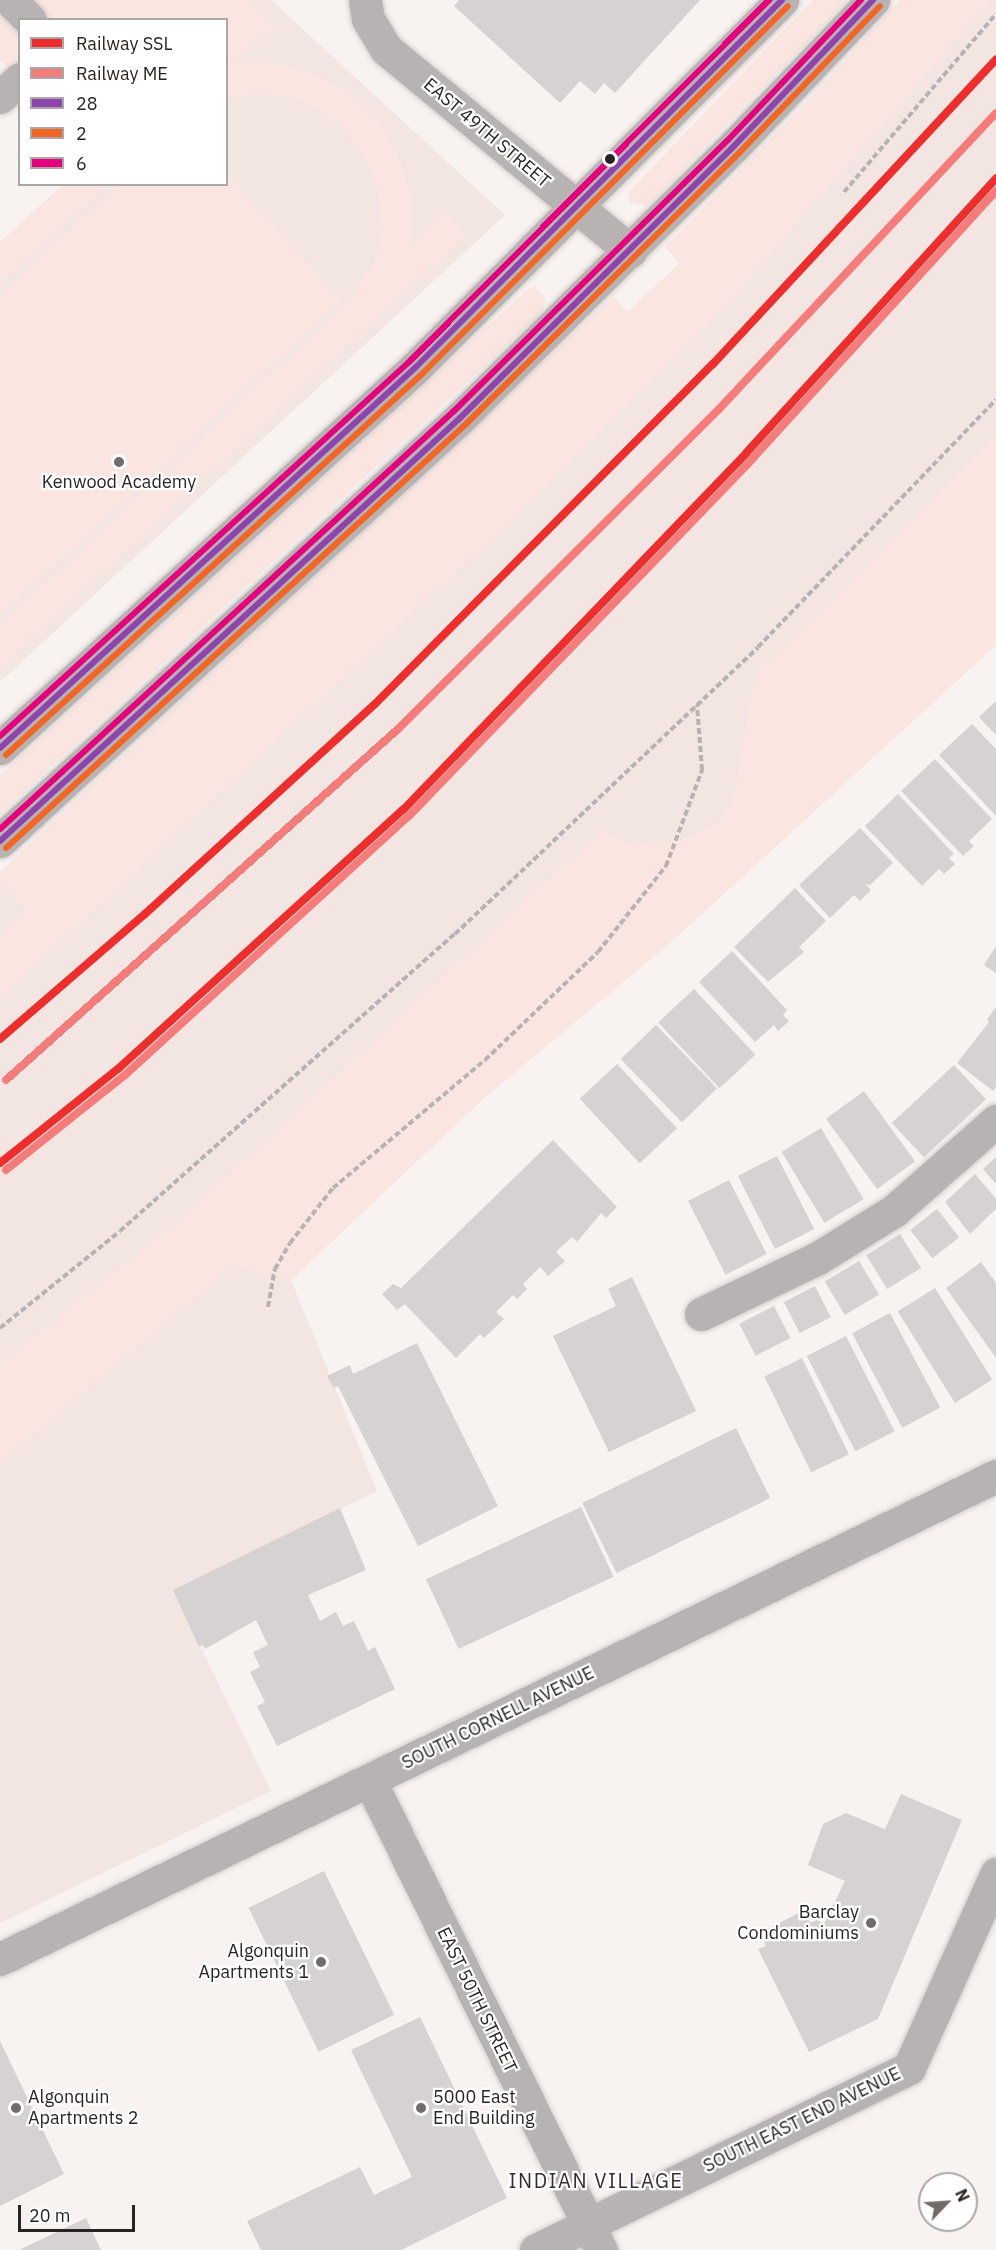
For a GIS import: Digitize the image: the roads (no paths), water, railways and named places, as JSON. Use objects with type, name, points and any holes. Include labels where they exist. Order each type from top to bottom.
[{"type":"street","points":[[10,0],[28,18]]},
{"type":"street","name":"EAST 49TH STREET","points":[[364,0],[368,19],[386,49],[630,251]]},
{"type":"street","points":[[0,748],[415,368],[782,0]]},
{"type":"street","points":[[0,842],[460,418],[630,251],[873,0]]},
{"type":"street","points":[[0,97],[18,81]]},
{"type":"street","points":[[701,1314],[818,1258],[895,1210],[996,1121]]},
{"type":"street","name":"SOUTH CORNELL AVENUE","points":[[0,1959],[996,1476]]},
{"type":"street","name":"EAST 50TH STREET","points":[[370,1781],[595,2237]]},
{"type":"street","name":"SOUTH EAST END AVENUE","points":[[536,2250],[595,2237],[909,2068],[996,1874]]},
{"type":"rail line","name":"SSL","points":[[0,1039],[145,914],[375,704],[713,364],[996,59]]},
{"type":"rail line","name":"ME","points":[[6,1080],[398,729],[719,409],[996,113]]},
{"type":"rail line","name":"SSL","points":[[0,1163],[119,1068],[403,810],[747,452],[996,178]]},
{"type":"rail line","name":"ME","points":[[6,1170],[125,1075],[409,816],[753,458],[996,191]]},
{"type":"place","name":"Kenwood Academy","points":[[119,462]]},
{"type":"place","name":"Barclay Condominiums","points":[[871,1923]]},
{"type":"place","name":"Algonquin Apartments 1","points":[[321,1962]]},
{"type":"place","name":"Algonquin Apartments 2","points":[[16,2108]]},
{"type":"place","name":"5000 East End Building","points":[[421,2108]]},
{"type":"district","name":"INDIAN VILLAGE","points":[[596,2180]]}]
